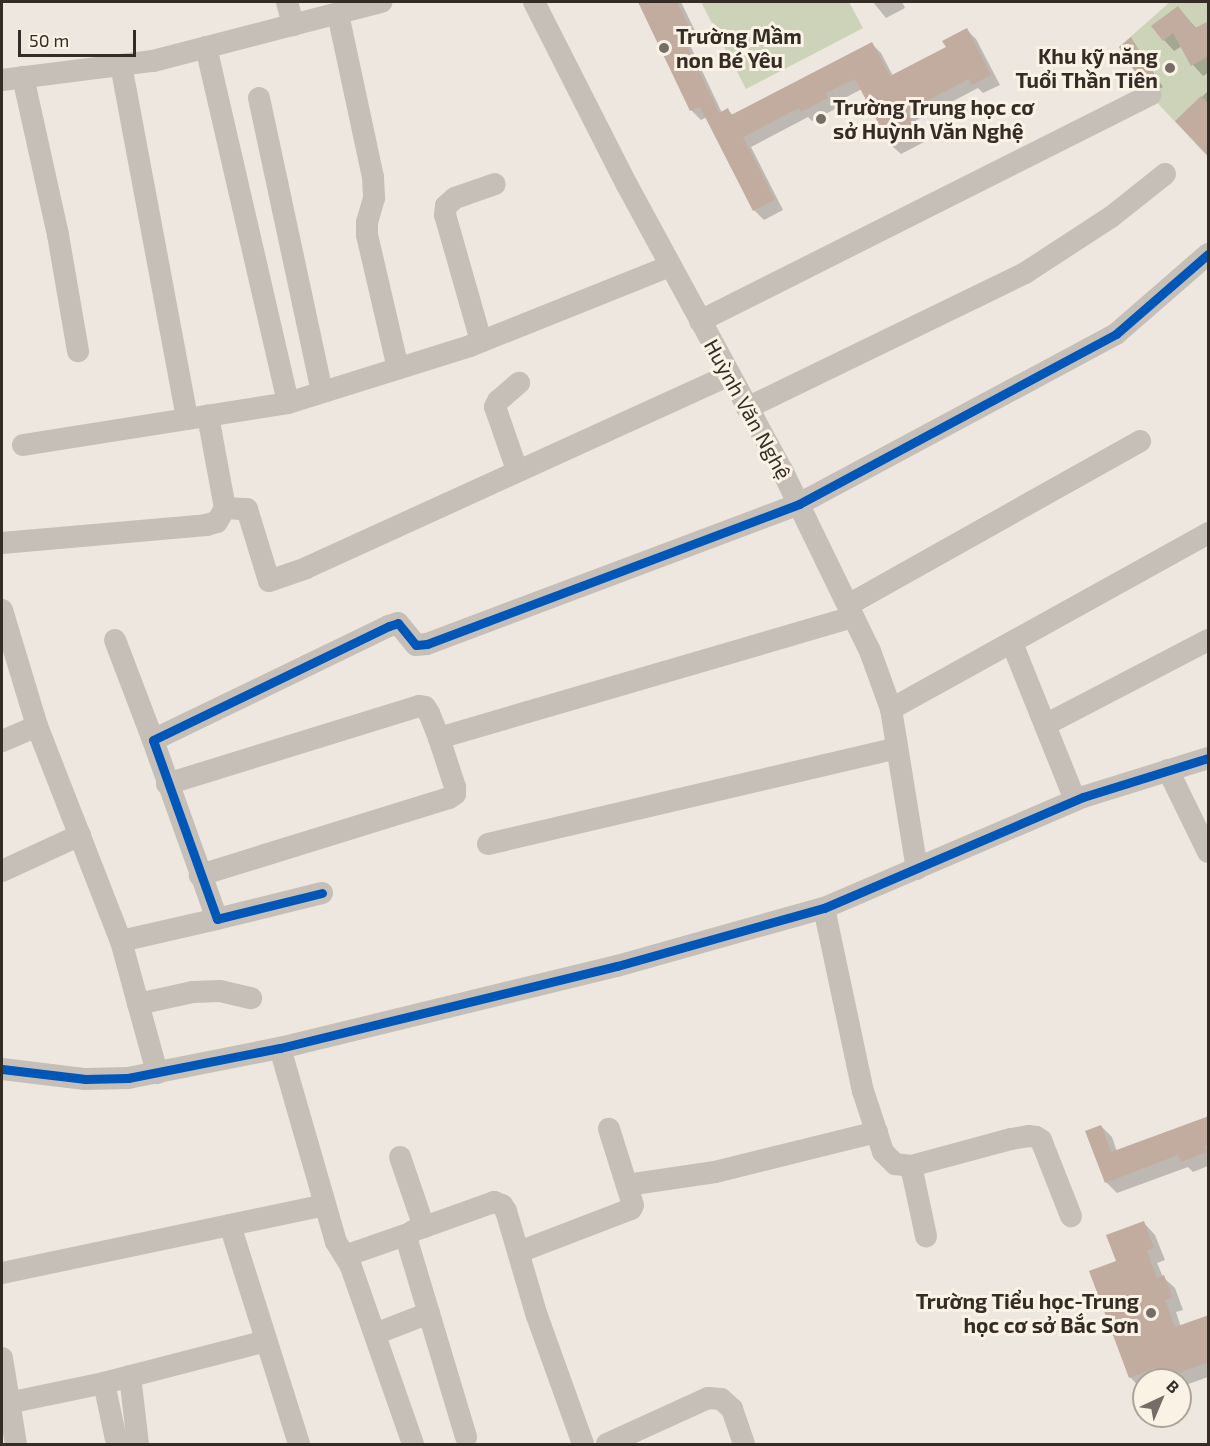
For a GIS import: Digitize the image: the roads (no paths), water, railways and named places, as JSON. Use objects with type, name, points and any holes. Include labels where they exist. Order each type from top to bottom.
[{"type":"street","points":[[287,2],[293,25]]},
{"type":"street","points":[[78,351],[58,235],[12,79],[153,61],[381,2]]},
{"type":"street","name":"Huỳnh Văn Nghệ","points":[[534,2],[670,266],[799,504],[870,651],[891,709],[916,870]]},
{"type":"street","points":[[338,14],[372,177],[374,198],[367,222],[368,235],[398,368]]},
{"type":"street","points":[[206,47],[288,403]]},
{"type":"street","points":[[2,543],[206,525],[217,522],[225,508],[197,417],[122,65]]},
{"type":"street","points":[[700,321],[1150,95]]},
{"type":"street","points":[[259,98],[321,391]]},
{"type":"street","points":[[747,408],[1025,273],[1111,217],[1165,174]]},
{"type":"street","points":[[481,341],[445,215],[446,206],[455,198],[495,184]]},
{"type":"street","points":[[153,740],[389,626],[398,624],[416,645],[427,644],[799,504],[1116,334],[1209,254]]},
{"type":"street","points":[[23,445],[288,403],[481,341],[670,266]]},
{"type":"street","points":[[225,508],[247,509],[269,581],[306,568],[730,375]]},
{"type":"street","points":[[517,470],[495,407],[498,401],[519,383]]},
{"type":"street","points":[[439,738],[850,611],[1140,441]]},
{"type":"street","points":[[891,709],[1209,533]]},
{"type":"street","points":[[2,610],[37,726],[121,941],[157,1073]]},
{"type":"street","points":[[115,640],[217,919]]},
{"type":"street","points":[[1045,725],[1209,640]]},
{"type":"street","points":[[1012,643],[1075,801]]},
{"type":"street","points":[[168,784],[419,706],[425,708],[429,713],[439,738],[455,787],[455,794],[449,798],[200,875]]},
{"type":"street","points":[[2,741],[37,726]]},
{"type":"street","points":[[488,844],[897,748]]},
{"type":"street","points":[[2,1069],[85,1079],[128,1078],[280,1048],[617,966],[824,908],[1075,801],[1209,758]]},
{"type":"street","points":[[1168,770],[1209,852]]},
{"type":"street","points":[[2,871],[80,835]]},
{"type":"street","points":[[121,941],[322,893]]},
{"type":"street","points":[[824,908],[863,1090],[883,1152],[895,1164],[911,1166],[1011,1139],[1036,1137],[1041,1140],[1071,1216]]},
{"type":"street","points":[[138,1004],[193,992],[220,991],[251,998]]},
{"type":"street","points":[[280,1048],[336,1242],[345,1256],[375,1334],[412,1444]]},
{"type":"street","points":[[519,1252],[631,1209],[633,1204],[609,1129]]},
{"type":"street","points":[[627,1185],[715,1172],[877,1132]]},
{"type":"street","points":[[400,1157],[416,1230]]},
{"type":"street","points":[[911,1166],[926,1236]]},
{"type":"street","points":[[345,1256],[494,1202],[502,1205],[519,1252],[537,1316],[583,1444]]},
{"type":"street","points":[[2,1273],[324,1205]]},
{"type":"street","points":[[230,1225],[299,1444]]},
{"type":"street","points":[[416,1230],[405,1238],[466,1437]]},
{"type":"street","points":[[375,1334],[429,1313]]},
{"type":"street","points":[[8,1403],[104,1383],[266,1341]]},
{"type":"street","points":[[2,1358],[16,1444]]},
{"type":"street","points":[[130,1376],[138,1444]]},
{"type":"street","points":[[104,1383],[117,1444]]},
{"type":"street","points":[[607,1444],[708,1398],[721,1399],[732,1409],[744,1444]]},
{"type":"place","name":"Trường Mầm non Bé Yêu","points":[[664,48]]},
{"type":"place","name":"Khu kỹ năng Tuổi Thần Tiên","points":[[1170,68]]},
{"type":"place","name":"Trường Trung học cơ sở Huỳnh Văn Nghệ","points":[[821,119]]},
{"type":"place","name":"Trường Tiểu học-Trung học cơ sở Bắc Sơn","points":[[1151,1313]]}]
